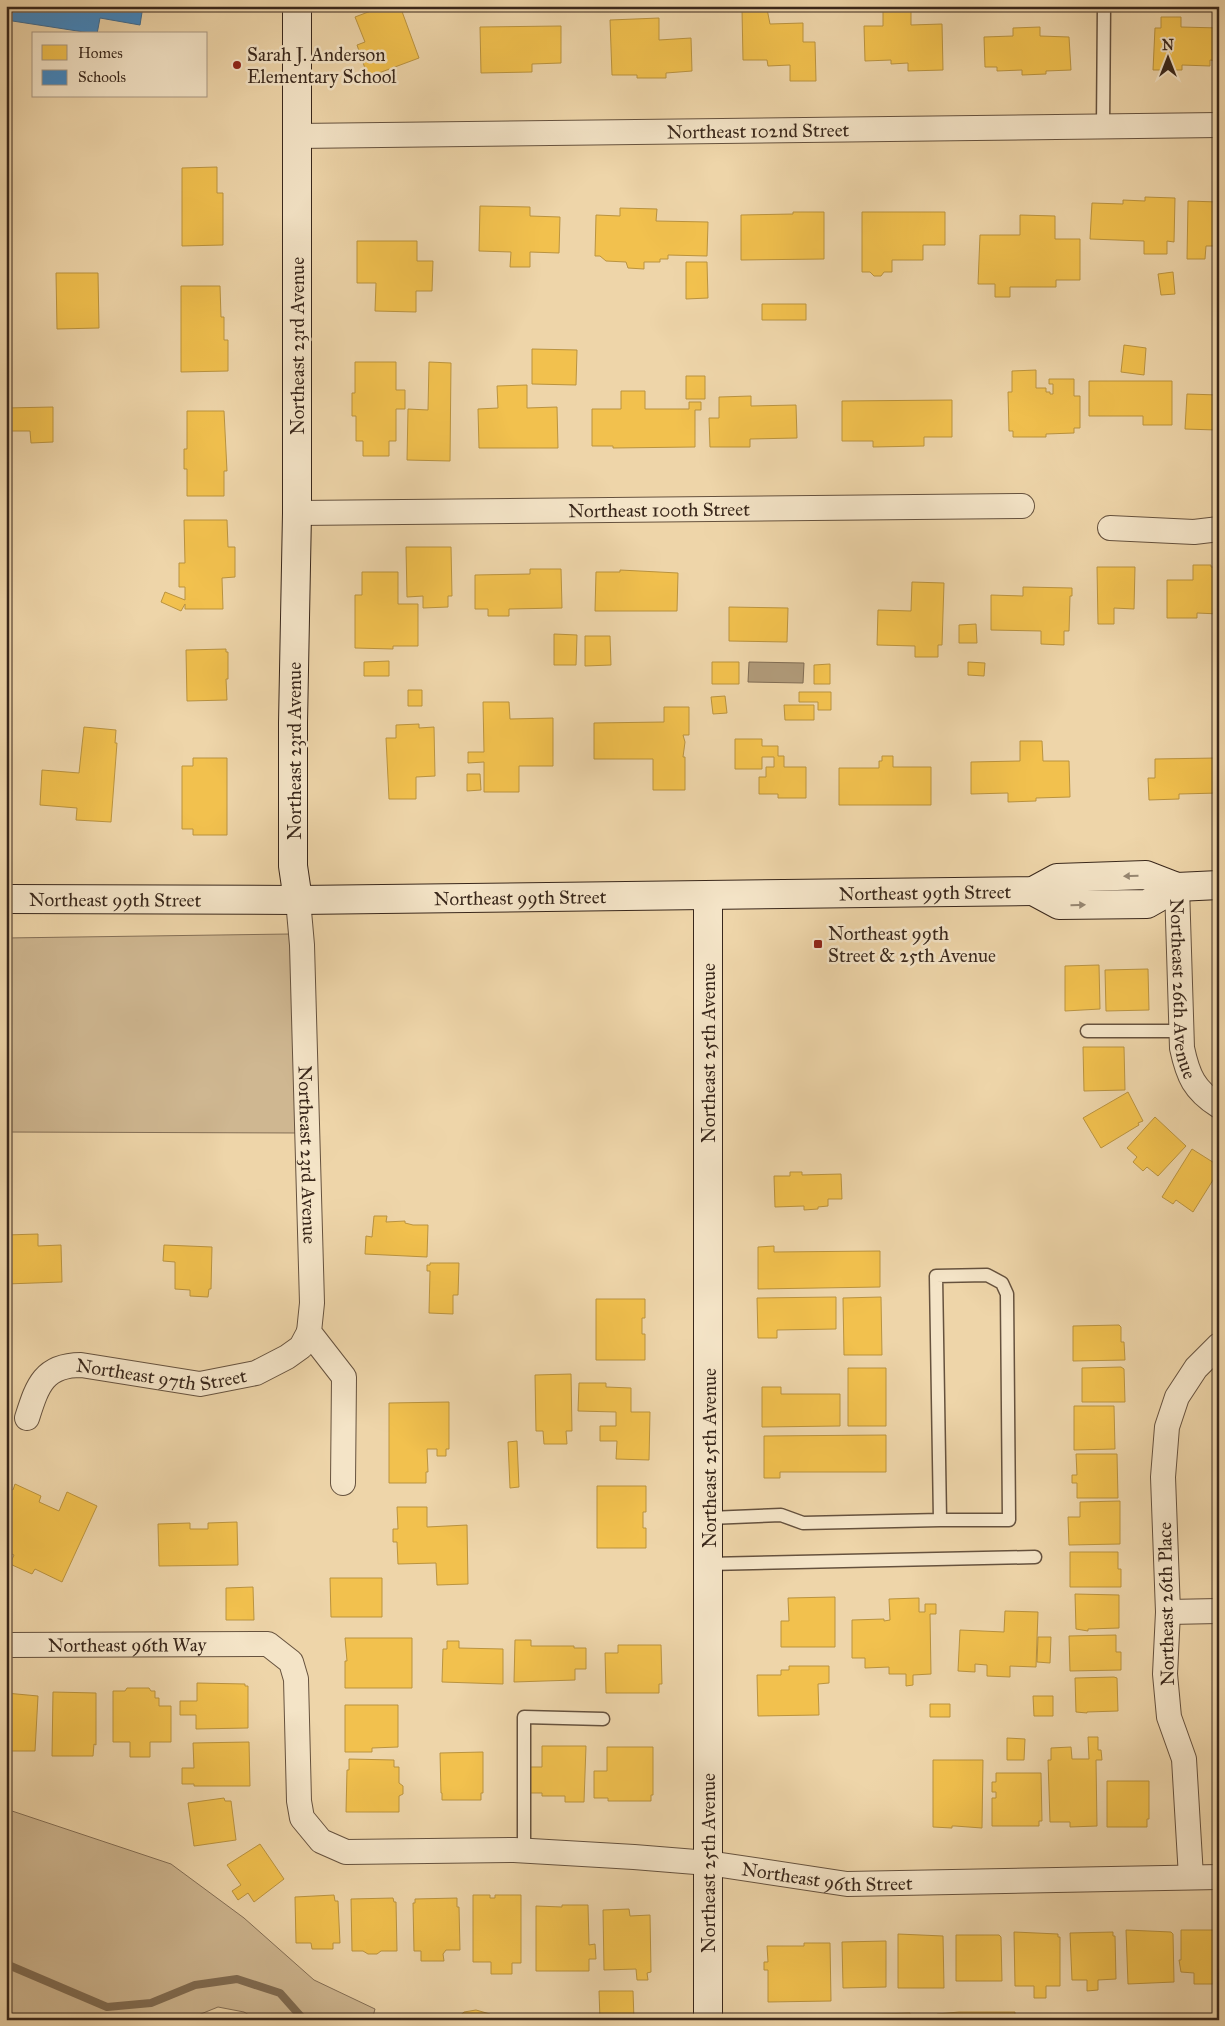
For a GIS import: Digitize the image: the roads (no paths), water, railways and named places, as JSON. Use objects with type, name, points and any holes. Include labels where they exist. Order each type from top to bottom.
[{"type":"street","name":"Northeast 23rd Avenue","points":[[297,6],[293,866],[302,944],[312,1303],[309,1332]]},
{"type":"street","name":"Northeast 102nd Street","points":[[297,136],[1219,125]]},
{"type":"street","name":"Northeast 100th Street","points":[[296,513],[1022,506]]},
{"type":"street","points":[[1110,528],[1194,532],[1219,529]]},
{"type":"street","name":"Northeast 99th Street","points":[[6,899],[298,900],[1033,891],[1059,905],[1147,904],[1177,887],[1219,885]]},
{"type":"street","name":"Northeast 26th Avenue","points":[[1177,887],[1182,1048],[1186,1066],[1198,1090],[1219,1106]]},
{"type":"street","name":"Northeast 25th Avenue","points":[[708,896],[708,2020]]},
{"type":"street","points":[[309,1332],[344,1377],[343,1483]]},
{"type":"street","name":"Northeast 97th Street","points":[[27,1418],[41,1381],[48,1374],[67,1365],[81,1365],[200,1384],[256,1373],[287,1357],[301,1347],[309,1332]]},
{"type":"street","name":"Northeast 26th Place","points":[[1191,1878],[1184,1759],[1169,1717],[1165,1674],[1168,1612],[1163,1477],[1167,1427],[1177,1397],[1196,1368],[1219,1345]]},
{"type":"street","points":[[1168,1612],[1219,1610]]},
{"type":"street","name":"Northeast 96th Way","points":[[6,1645],[268,1644],[291,1662],[296,1679],[299,1801],[302,1818],[321,1841],[346,1852]]},
{"type":"street","name":"Northeast 96th Street","points":[[346,1852],[524,1851],[708,1863],[847,1884],[1219,1877]]},
{"type":"lane","points":[[1103,127],[1104,6]]},
{"type":"lane","points":[[1086,1031],[1182,1031]]},
{"type":"lane","points":[[709,1518],[781,1516],[803,1523],[1009,1520],[1007,1294],[1002,1283],[987,1275],[936,1276],[940,1520]]},
{"type":"lane","points":[[708,1564],[1035,1557]]},
{"type":"lane","points":[[524,1851],[524,1717],[603,1720]]},
{"type":"waterway","points":[[6,1964],[107,2007],[151,2003],[195,1985],[237,1979],[280,1993],[304,2020]]},
{"type":"place","name":"Sarah J. Anderson Elementary School","points":[[237,65]]},
{"type":"place","name":"Northeast 99th Street & 25th Avenue","points":[[818,944]]}]
